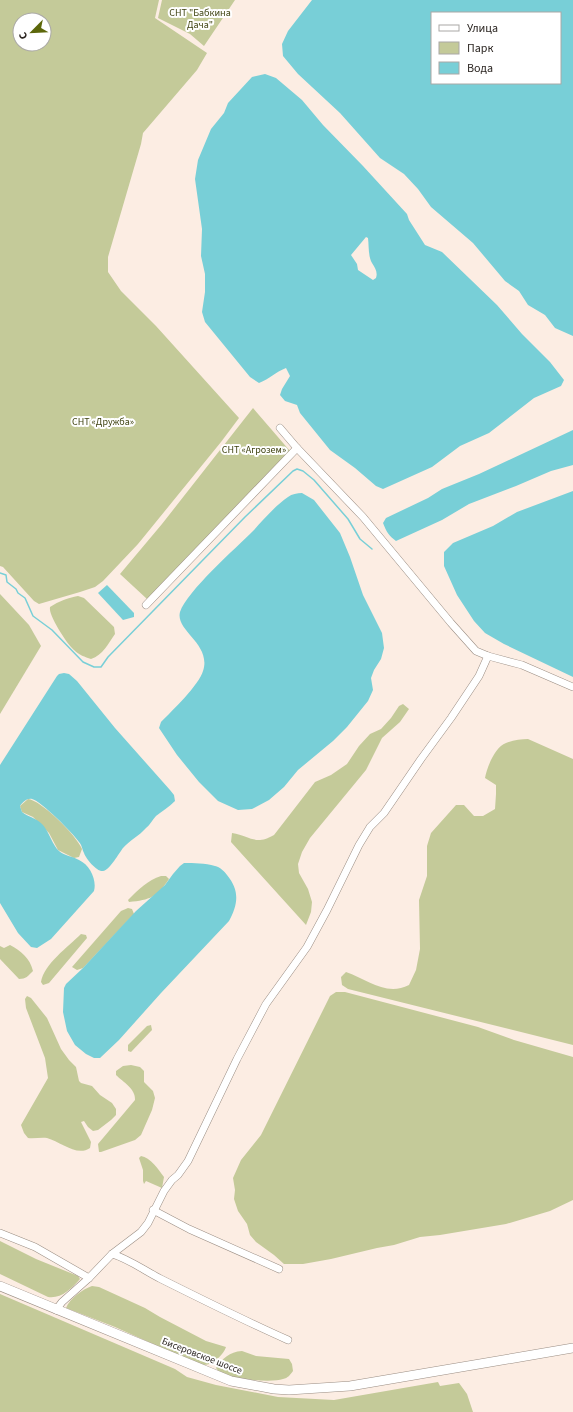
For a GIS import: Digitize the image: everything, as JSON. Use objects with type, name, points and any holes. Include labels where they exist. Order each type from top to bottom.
[{"type":"main road","name":"Бисеровское шоссе","points":[[0,1286],[231,1381],[260,1387],[289,1390],[350,1386],[573,1348]]},
{"type":"street","points":[[280,428],[297,448],[363,517],[476,651],[488,656],[522,665],[573,687]]},
{"type":"street","points":[[146,605],[297,448]]},
{"type":"street","points":[[56,1310],[62,1302],[89,1278],[112,1254],[141,1232],[148,1223],[153,1210],[164,1191],[188,1161],[237,1059],[266,1004],[306,947],[327,910],[359,845],[370,827],[384,813],[459,706],[479,676],[488,656]]},
{"type":"street","points":[[153,1210],[189,1229],[279,1269]]},
{"type":"street","points":[[0,1233],[35,1248],[89,1278]]},
{"type":"street","points":[[112,1254],[120,1256],[149,1273],[245,1321],[288,1340]]},
{"type":"green space","name":"СНТ «Дружба»","points":[[0,0],[159,0],[155,18],[207,53],[197,70],[143,133],[108,257],[108,272],[121,291],[156,326],[239,418],[138,544],[103,581],[95,587],[39,604],[34,601],[3,567],[0,566]]},
{"type":"green space","name":"СНТ \"Бабкина Дача\"","points":[[162,0],[235,0],[204,46],[190,34],[158,18]]},
{"type":"green space","name":"СНТ «Агрозем»","points":[[253,408],[290,451],[147,599],[120,574],[162,524]]},
{"type":"green space","points":[[0,594],[29,625],[41,646],[0,714]]},
{"type":"green space","points":[[78,596],[84,598],[114,627],[115,634],[102,652],[91,659],[80,655],[71,647],[63,636],[50,611],[50,607],[57,603]]},
{"type":"green space","points":[[403,704],[409,709],[400,722],[382,738],[366,770],[310,838],[302,852],[298,864],[299,873],[308,889],[312,902],[311,912],[306,925],[231,842],[232,833],[257,840],[262,840],[274,835],[315,782],[331,775],[347,764],[359,746],[370,734],[381,729],[399,706]]},
{"type":"green space","points":[[528,739],[573,759],[573,1045],[348,989],[342,985],[341,977],[346,972],[384,988],[401,988],[409,985],[416,970],[420,949],[419,900],[427,876],[427,846],[431,833],[456,805],[464,805],[474,816],[483,816],[495,809],[496,785],[485,778],[490,763],[495,753],[502,745],[514,740]]},
{"type":"green space","points":[[28,799],[41,805],[66,828],[79,843],[82,849],[79,857],[74,858],[58,850],[49,833],[33,817],[22,812],[20,806]]},
{"type":"green space","points":[[161,876],[166,876],[169,879],[157,894],[148,899],[129,902],[128,900],[143,886]]},
{"type":"green space","points":[[128,908],[132,909],[134,914],[83,968],[77,970],[72,967],[121,911]]},
{"type":"green space","points":[[81,934],[86,935],[87,938],[49,983],[43,985],[41,982],[43,975],[52,962]]},
{"type":"green space","points":[[10,945],[24,955],[32,966],[33,971],[25,978],[19,979],[0,959],[0,946],[4,948]]},
{"type":"green space","points":[[336,992],[345,992],[478,1027],[514,1040],[573,1057],[573,1200],[550,1211],[506,1224],[420,1237],[394,1245],[303,1264],[284,1264],[256,1242],[250,1235],[247,1224],[238,1211],[234,1199],[235,1190],[233,1178],[241,1160],[261,1135],[330,996]]},
{"type":"green space","points":[[27,996],[31,998],[47,1018],[61,1049],[76,1067],[79,1081],[92,1086],[100,1095],[112,1103],[116,1109],[116,1115],[98,1130],[93,1131],[84,1121],[81,1122],[91,1142],[90,1148],[85,1150],[74,1150],[47,1138],[28,1138],[24,1133],[21,1125],[48,1078],[45,1058],[26,1008],[25,999]]},
{"type":"green space","points":[[151,1025],[152,1030],[131,1052],[128,1051],[128,1045],[147,1026]]},
{"type":"green space","points":[[131,1065],[140,1067],[144,1071],[144,1082],[153,1091],[155,1098],[152,1110],[141,1135],[135,1140],[99,1152],[98,1144],[135,1100],[135,1096],[131,1089],[116,1075],[116,1071],[123,1066]]},
{"type":"green space","points":[[141,1156],[151,1161],[164,1177],[162,1188],[146,1181],[144,1184],[143,1170],[139,1158]]},
{"type":"green space","points":[[0,1241],[36,1259],[78,1276],[80,1279],[69,1290],[61,1295],[48,1297],[0,1274]]},
{"type":"green space","points":[[92,1286],[99,1287],[145,1308],[206,1341],[226,1347],[225,1350],[221,1356],[211,1363],[201,1365],[115,1327],[66,1308],[77,1294]]},
{"type":"green space","points":[[0,1294],[175,1369],[187,1377],[216,1385],[278,1397],[334,1400],[438,1382],[440,1386],[459,1383],[467,1394],[473,1412],[0,1412]]},
{"type":"green space","points":[[242,1351],[256,1356],[289,1359],[292,1364],[293,1371],[285,1379],[262,1381],[223,1375],[219,1372],[216,1368],[221,1361],[233,1353]]},
{"type":"water","points":[[312,0],[573,0],[573,336],[555,328],[545,315],[528,305],[519,291],[505,281],[473,243],[431,207],[418,189],[404,174],[380,158],[340,113],[298,74],[283,56],[282,44],[288,31]]},
{"type":"water","points":[[265,74],[276,78],[302,100],[323,125],[407,214],[409,220],[425,245],[442,252],[497,305],[522,334],[550,362],[564,380],[561,386],[534,398],[489,433],[460,446],[432,467],[383,489],[376,486],[355,468],[330,450],[300,413],[297,405],[285,401],[280,395],[290,376],[286,368],[259,383],[250,377],[205,322],[202,312],[205,292],[205,274],[201,256],[202,229],[195,179],[198,160],[211,129],[224,113],[228,103],[252,77]],"holes":[[[366,237],[368,238],[370,257],[377,274],[376,278],[373,280],[358,270],[357,264],[351,255]]]},
{"type":"water","points":[[573,430],[573,465],[551,471],[469,504],[442,520],[396,541],[387,531],[383,523],[386,518],[428,498],[442,489],[479,474]]},
{"type":"water","points":[[573,491],[573,677],[504,644],[485,633],[474,621],[457,595],[444,566],[444,552],[453,543],[493,526],[517,512]]},
{"type":"water","points":[[302,493],[314,500],[340,533],[363,595],[382,633],[384,648],[381,659],[371,678],[373,690],[368,701],[347,727],[333,741],[298,770],[284,787],[269,800],[252,809],[238,810],[218,801],[199,782],[177,755],[159,728],[161,722],[191,690],[203,671],[204,661],[202,653],[183,625],[180,619],[180,612],[184,603],[192,593],[274,508],[290,496]]},
{"type":"water","points":[[107,585],[134,613],[134,617],[123,620],[98,593]]},
{"type":"water","points":[[64,673],[69,674],[77,681],[115,728],[170,790],[174,795],[175,801],[156,816],[143,831],[126,845],[111,865],[103,871],[89,862],[85,856],[81,844],[50,811],[32,799],[22,803],[20,806],[22,812],[43,825],[59,851],[83,862],[86,865],[92,873],[95,887],[94,891],[51,939],[37,948],[31,947],[18,933],[0,903],[0,765],[57,676]]},
{"type":"water","points":[[184,863],[211,865],[219,867],[225,872],[236,892],[236,903],[232,915],[229,921],[119,1040],[100,1058],[94,1058],[86,1054],[75,1045],[67,1031],[63,1012],[64,988],[66,984],[136,911],[165,885]]},
{"type":"waterway","points":[[0,573],[6,575],[7,582],[25,598],[33,616],[52,630],[83,662],[94,667],[101,667],[108,657],[245,517],[293,471],[297,469],[303,471],[314,480],[348,519],[360,539],[372,549]]}]
